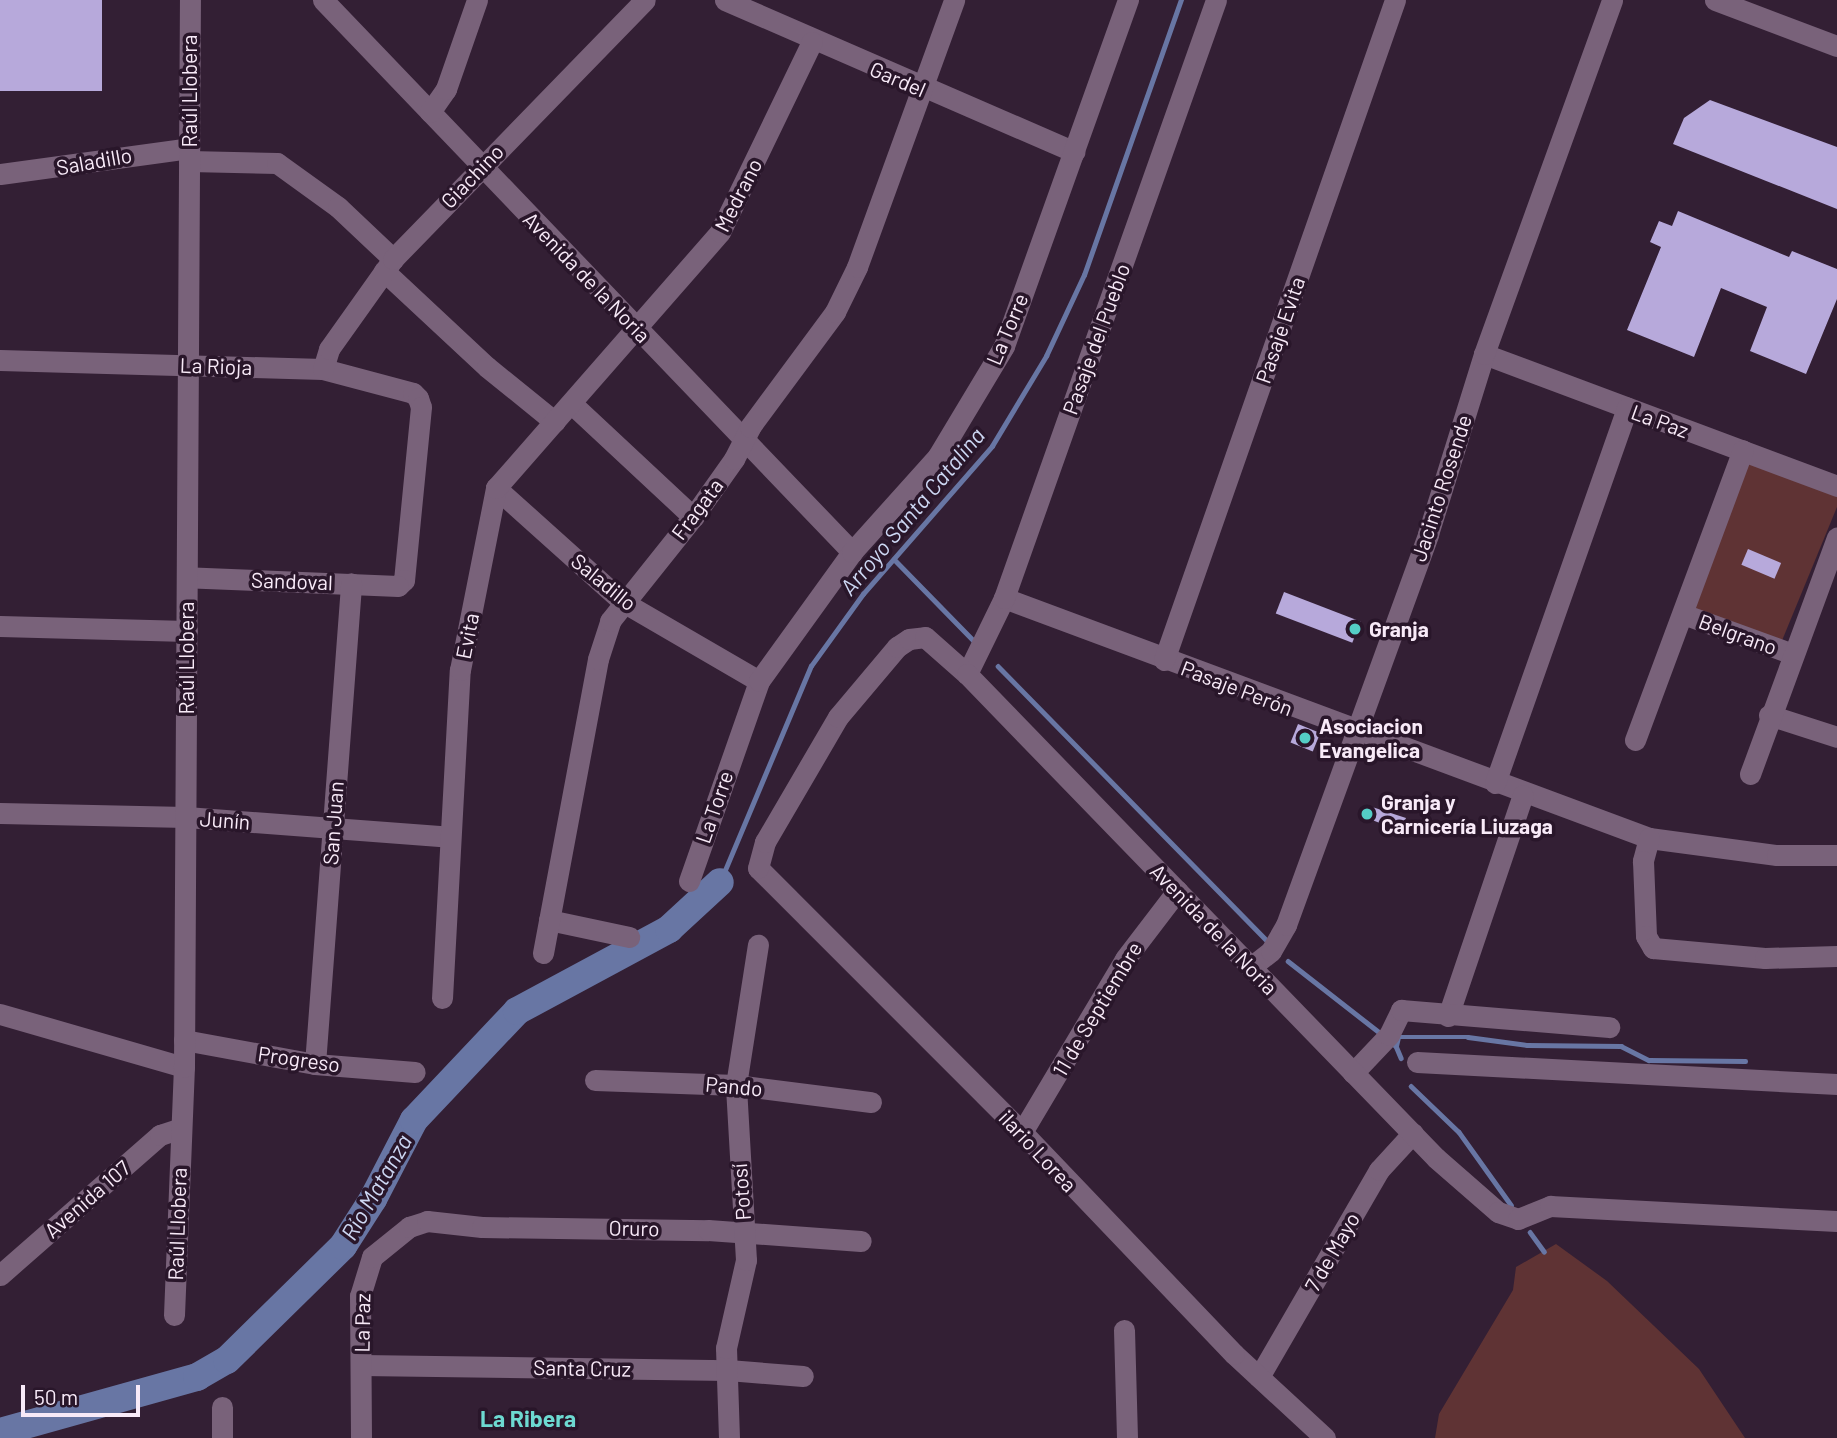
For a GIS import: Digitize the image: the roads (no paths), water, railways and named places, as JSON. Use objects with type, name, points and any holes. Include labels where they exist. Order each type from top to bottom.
[{"type":"street","name":"Raúl Llobera","points":[[174,1315],[179,1129],[184,1066],[190,0]]},
{"type":"street","name":"Avenida de la Noria","points":[[323,0],[852,552]]},
{"type":"street","points":[[430,112],[446,89],[477,0]]},
{"type":"street","name":"Giachino","points":[[323,369],[329,349],[388,265],[481,166],[645,0]]},
{"type":"street","name":"Gardel","points":[[725,0],[812,42],[1074,152]]},
{"type":"street","name":"Fragata","points":[[543,953],[598,659],[610,621],[693,517],[743,439],[835,312],[857,267],[954,0]]},
{"type":"street","name":"La Torre","points":[[689,881],[759,681],[852,552],[938,456],[1004,346],[1128,0]]},
{"type":"street","name":"Pasaje del Pueblo","points":[[967,674],[1003,598],[1216,0]]},
{"type":"street","name":"Pasaje Evita","points":[[1164,660],[1395,0]]},
{"type":"street","name":"Jacinto Rosende","points":[[1252,966],[1271,951],[1286,925],[1428,534],[1485,354],[1612,0]]},
{"type":"street","points":[[1728,2],[1837,47]]},
{"type":"street","name":"Medrano","points":[[635,328],[654,313],[720,232],[812,42]]},
{"type":"street","name":"Saladillo","points":[[0,174],[189,155],[277,163],[338,207],[388,265],[487,367],[555,422]]},
{"type":"street","points":[[496,488],[572,404],[635,328]]},
{"type":"street","name":"La Paz","points":[[1485,354],[1837,486]]},
{"type":"street","name":"La Rioja","points":[[0,360],[323,369],[413,393],[421,407],[404,580],[398,586]]},
{"type":"street","points":[[572,404],[693,517]]},
{"type":"street","points":[[1495,783],[1627,408]]},
{"type":"street","points":[[1636,740],[1743,450]]},
{"type":"street","name":"Saladillo","points":[[496,488],[623,602],[759,681]]},
{"type":"street","name":"Evita","points":[[442,998],[460,670],[496,488]]},
{"type":"street","points":[[1750,775],[1769,715],[1837,538]]},
{"type":"street","name":"Sandoval","points":[[187,578],[398,586]]},
{"type":"street","name":"San Juan","points":[[315,1064],[351,583]]},
{"type":"street","name":"Pasaje Perón","points":[[1003,598],[1523,795],[1649,838],[1763,854],[1837,855]]},
{"type":"street","name":"Belgrano","points":[[1683,614],[1793,654]]},
{"type":"street","points":[[0,626],[187,631]]},
{"type":"street","name":"Avenida de la Noria","points":[[758,860],[838,717],[897,647],[925,637],[967,674],[1353,1073],[1485,1202],[1507,1216],[1518,1219],[1550,1206],[1837,1221]]},
{"type":"street","points":[[1769,715],[1837,737]]},
{"type":"street","points":[[1448,1016],[1523,795]]},
{"type":"street","name":"Junín","points":[[0,813],[186,817],[449,837]]},
{"type":"street","points":[[1649,838],[1643,860],[1646,936],[1653,948],[1765,958],[1837,956]]},
{"type":"street","name":"ilario Lorea","points":[[758,860],[764,876],[794,900],[1319,1436]]},
{"type":"street","name":"11 de Septiembre","points":[[1022,1132],[1125,959],[1177,891]]},
{"type":"street","points":[[549,920],[629,937]]},
{"type":"street","name":"Potosí","points":[[729,1438],[726,1348],[746,1260],[736,1085],[758,945]]},
{"type":"street","points":[[1353,1073],[1389,1035],[1401,1010],[1448,1016],[1609,1027]]},
{"type":"street","points":[[0,1014],[184,1066]]},
{"type":"street","name":"Progreso","points":[[184,1041],[315,1064],[415,1072]]},
{"type":"street","points":[[1417,1062],[1837,1084]]},
{"type":"street","name":"Pando","points":[[595,1080],[736,1085],[871,1102]]},
{"type":"street","name":"Avenida 107","points":[[0,1275],[160,1135],[179,1129]]},
{"type":"street","name":"7 de Mayo","points":[[1259,1377],[1379,1170],[1413,1133]]},
{"type":"street","name":"Oruro","points":[[409,1227],[427,1221],[482,1227],[743,1232],[861,1241]]},
{"type":"street","name":"La Paz","points":[[361,1438],[360,1296],[372,1257],[409,1227]]},
{"type":"street","points":[[1124,1330],[1127,1438]]},
{"type":"street","name":"Santa Cruz","points":[[361,1365],[728,1370],[803,1376]]},
{"type":"street","points":[[222,1407],[222,1438]]},
{"type":"waterway","name":"Arroyo Santa Catalina","points":[[720,882],[811,666],[863,594],[992,446],[1046,356],[1084,275],[1181,0]]},
{"type":"waterway","points":[[894,559],[975,642]]},
{"type":"waterway","points":[[998,666],[1268,942]]},
{"type":"waterway","name":"Río Matanza","points":[[0,1432],[197,1377],[227,1360],[343,1246],[373,1199],[414,1120],[517,1011],[669,929],[720,882]]},
{"type":"waterway","points":[[1288,961],[1379,1032]]},
{"type":"waterway","points":[[1391,1042],[1396,1046],[1398,1037],[1468,1037],[1527,1045],[1621,1046],[1649,1060],[1745,1061]]},
{"type":"waterway","points":[[1396,1046],[1401,1058]]},
{"type":"waterway","points":[[1411,1086],[1459,1132],[1511,1205]]},
{"type":"waterway","points":[[1530,1232],[1544,1251]]},
{"type":"place","name":"Granja","points":[[1355,629]]},
{"type":"place","name":"Asociacion Evangelica","points":[[1305,738]]},
{"type":"place","name":"Granja y Carnicería Liuzaga","points":[[1367,814]]},
{"type":"district","name":"La Ribera","points":[[528,1418]]}]
